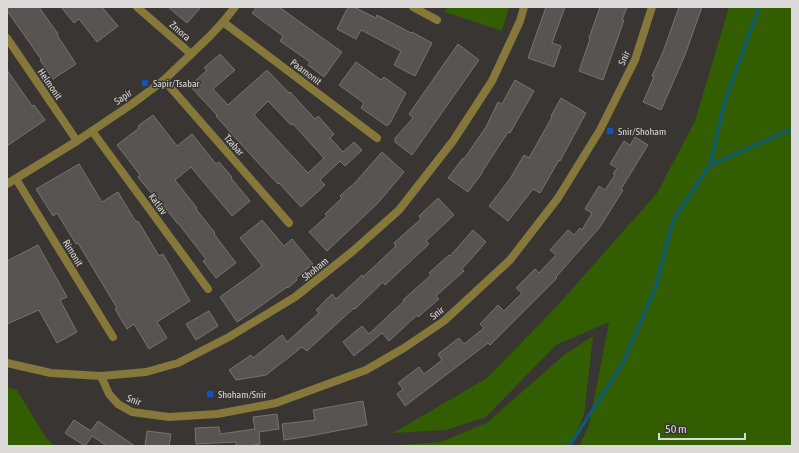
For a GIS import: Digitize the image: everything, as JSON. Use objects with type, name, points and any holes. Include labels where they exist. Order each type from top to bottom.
[{"type":"street","name":"Zmora","points":[[138,7],[192,54]]},
{"type":"street","points":[[413,7],[437,20]]},
{"type":"street","name":"Shoham","points":[[7,363],[51,373],[101,376],[146,372],[178,363],[229,337],[295,297],[353,251],[399,210],[453,141],[492,81],[520,21],[524,7]]},
{"type":"street","name":"Snir","points":[[101,376],[109,394],[118,404],[132,412],[169,417],[217,414],[276,403],[366,370],[444,321],[510,260],[558,198],[600,130],[635,60],[652,7]]},
{"type":"street","name":"Sapir","points":[[7,184],[77,141],[132,104],[164,80],[224,22],[232,8]]},
{"type":"street","name":"Paamonit","points":[[224,22],[376,138]]},
{"type":"street","name":"Helmonit","points":[[7,38],[77,141]]},
{"type":"street","name":"Tzabar","points":[[164,80],[289,223]]},
{"type":"street","name":"Katlav","points":[[92,131],[208,289]]},
{"type":"street","name":"Rimonit","points":[[16,179],[113,337]]},
{"type":"green space","points":[[447,7],[509,7],[502,31],[445,12]]},
{"type":"green space","points":[[729,7],[792,7],[792,446],[579,446],[589,425],[609,322],[556,345],[486,417],[446,430],[393,433],[487,378],[557,306],[657,193],[695,121]]},
{"type":"green space","points":[[593,336],[584,415],[570,446],[384,446],[441,442],[488,422],[564,355]]},
{"type":"green space","points":[[7,387],[17,390],[46,438],[55,446],[7,446]]},
{"type":"building","points":[[7,7],[39,7],[58,34],[57,35],[76,64],[53,79],[40,60],[41,59],[7,11]]},
{"type":"building","points":[[61,7],[102,7],[118,26],[97,42],[79,19],[74,23]]},
{"type":"building","points":[[168,7],[201,7],[187,23]]},
{"type":"building","points":[[257,7],[279,7],[342,52],[324,77],[308,65],[310,62],[280,41],[283,36],[252,13]]},
{"type":"building","points":[[348,7],[354,7],[376,18],[377,15],[432,43],[415,76],[394,65],[401,51],[361,30],[356,39],[337,29]]},
{"type":"building","points":[[546,7],[565,7],[552,43],[561,46],[554,67],[528,58]]},
{"type":"building","points":[[600,7],[627,7],[622,20],[624,20],[603,80],[579,71]]},
{"type":"building","points":[[679,7],[702,7],[685,55],[661,110],[643,102],[654,77],[652,76],[663,52]]},
{"type":"building","points":[[458,44],[479,60],[412,155],[395,142],[395,138],[413,118],[409,114]]},
{"type":"building","points":[[220,54],[235,70],[213,89],[228,105],[267,70],[315,119],[318,116],[334,134],[330,138],[343,152],[354,142],[362,150],[345,166],[340,161],[320,180],[325,185],[301,207],[262,167],[190,86],[207,70],[204,68]],"holes":[[[268,101],[291,125],[293,124],[324,158],[308,173],[254,115]]]},
{"type":"building","points":[[356,62],[381,80],[384,77],[406,93],[387,126],[361,108],[364,103],[339,85]]},
{"type":"building","points":[[7,70],[32,106],[34,105],[45,120],[7,146]]},
{"type":"building","points":[[515,80],[534,91],[510,133],[508,132],[468,192],[448,178],[463,158],[464,159],[486,127],[498,102],[502,104]]},
{"type":"building","points":[[561,98],[586,113],[560,161],[559,160],[540,193],[533,189],[508,221],[489,206],[510,179],[524,155],[529,158]]},
{"type":"building","points":[[153,115],[177,146],[192,134],[216,164],[219,162],[232,177],[231,178],[250,201],[232,216],[191,167],[175,180],[236,263],[216,278],[203,261],[206,259],[154,193],[152,194],[138,177],[140,175],[117,145]]},
{"type":"building","points":[[635,137],[648,145],[600,227],[556,277],[557,278],[490,345],[488,343],[405,406],[397,394],[403,389],[398,383],[419,367],[424,374],[442,360],[438,354],[459,338],[464,344],[484,328],[480,324],[498,305],[504,311],[522,293],[516,288],[535,269],[539,273],[556,255],[550,250],[568,230],[574,235],[580,228],[582,230],[592,213],[585,209],[599,186],[605,190],[615,175],[613,174],[617,168],[610,164],[624,141],[630,145]]},
{"type":"building","points":[[382,152],[404,172],[378,203],[327,251],[309,232],[327,216],[325,214],[342,198],[340,196],[352,186]]},
{"type":"building","points":[[79,164],[102,202],[118,192],[159,256],[163,254],[190,301],[157,322],[167,338],[149,349],[134,324],[127,329],[115,309],[117,308],[78,243],[76,244],[57,213],[53,216],[36,189]]},
{"type":"building","points":[[438,198],[454,215],[426,241],[429,244],[385,285],[383,282],[307,351],[302,347],[266,375],[236,380],[229,370],[251,355],[253,358],[282,335],[287,342],[319,313],[316,310],[332,294],[336,299],[362,275],[363,277],[396,246],[394,243],[421,219],[419,216]]},
{"type":"building","points":[[262,220],[284,246],[292,239],[313,264],[296,278],[297,280],[288,288],[287,287],[237,322],[220,297],[262,266],[240,238]]},
{"type":"building","points":[[473,230],[486,242],[462,269],[464,271],[436,296],[439,299],[418,317],[417,315],[389,341],[382,333],[354,356],[343,342],[362,326],[369,334],[431,275],[429,273],[449,255],[450,256]]},
{"type":"building","points":[[38,245],[67,297],[60,300],[77,332],[57,343],[39,310],[7,324],[7,261]]},
{"type":"building","points":[[209,311],[218,326],[196,340],[186,324]]},
{"type":"building","points":[[363,401],[367,425],[284,440],[282,424],[315,420],[313,410]]},
{"type":"building","points":[[277,414],[279,429],[259,432],[260,444],[236,446],[236,442],[196,444],[195,428],[219,427],[220,434],[255,429],[253,417]]},
{"type":"building","points":[[74,420],[91,431],[98,421],[135,446],[107,446],[92,436],[85,446],[65,433]]},
{"type":"building","points":[[147,431],[171,434],[169,446],[145,446]]},
{"type":"waterway","points":[[569,446],[622,365],[656,286],[673,220],[710,165],[725,101],[759,7]]},
{"type":"waterway","points":[[710,165],[792,129]]},
{"type":"place","name":"Sapir/Tsabar","points":[[145,83]]},
{"type":"place","name":"Snir/Shoham","points":[[610,131]]},
{"type":"place","name":"Shoham/Snir","points":[[210,394]]}]
